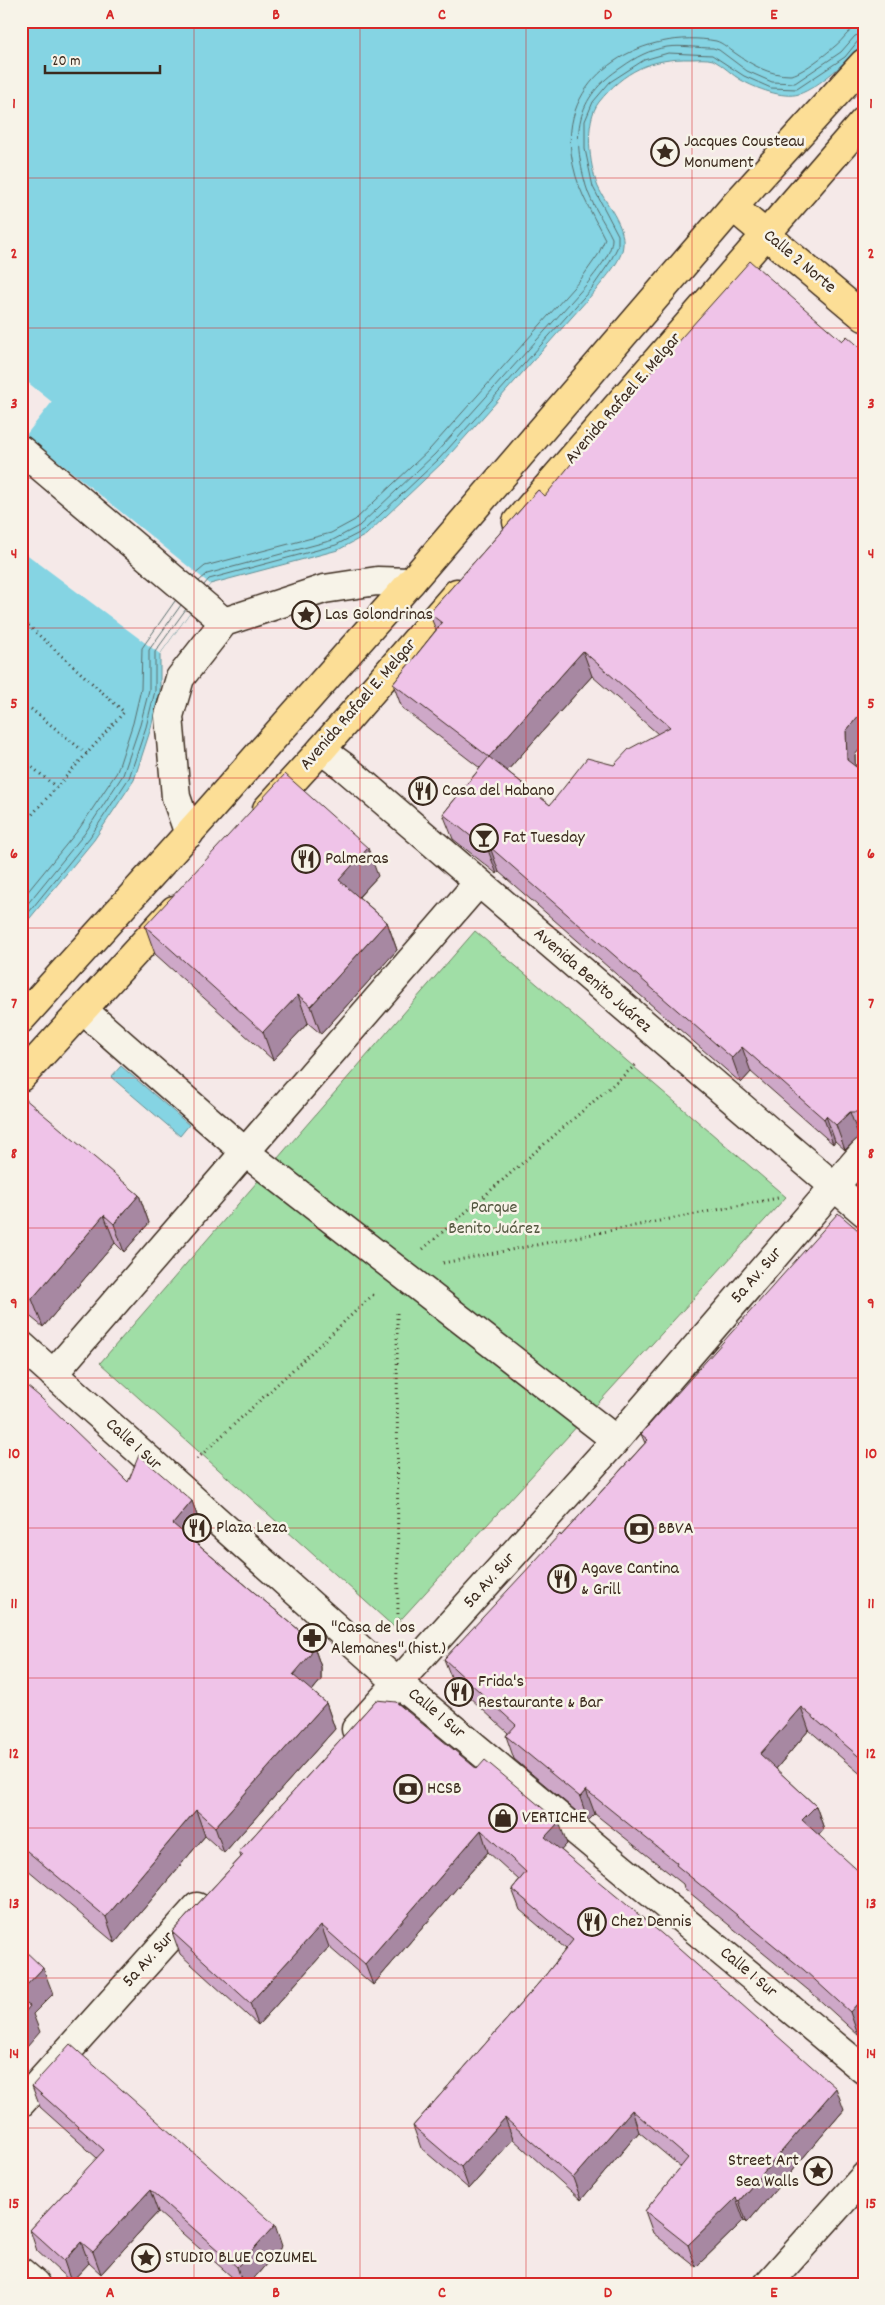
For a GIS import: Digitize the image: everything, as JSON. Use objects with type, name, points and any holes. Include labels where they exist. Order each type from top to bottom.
[{"type":"main road","points":[[21,1019],[308,700],[733,207],[864,63]]},
{"type":"main road","name":"Avenida Rafael E. Melgar","points":[[498,544],[864,121]]},
{"type":"main road","name":"Calle 2 Norte","points":[[733,207],[864,318]]},
{"type":"main road","name":"Avenida Rafael E. Melgar","points":[[248,829],[321,750],[472,574]]},
{"type":"main road","points":[[308,700],[342,726]]},
{"type":"main road","points":[[21,1077],[189,894]]},
{"type":"street","points":[[21,450],[224,622]]},
{"type":"street","points":[[189,834],[176,797],[169,716],[180,678],[224,622],[324,589],[377,580],[411,582]]},
{"type":"street","name":"Avenida Benito Juárez","points":[[321,750],[344,766],[663,1042],[864,1212]]},
{"type":"street","points":[[54,1374],[478,883]]},
{"type":"street","points":[[83,1010],[245,1152],[397,1272],[616,1440]]},
{"type":"street","name":"5a Av. Sur","points":[[338,1749],[616,1440],[864,1152]]},
{"type":"street","name":"Calle 1 Sur","points":[[21,1345],[398,1683],[864,2070]]},
{"type":"street","name":"5a Av. Sur","points":[[21,2103],[213,1889]]},
{"type":"street","points":[[768,2284],[864,2177]]},
{"type":"street","points":[[21,2272],[35,2284]]},
{"type":"path","points":[[21,618],[124,712],[22,825]]},
{"type":"path","points":[[31,709],[87,754]]},
{"type":"path","points":[[21,758],[56,787]]},
{"type":"path","points":[[173,1481],[397,1272],[663,1042]]},
{"type":"path","points":[[397,1272],[833,1187]]},
{"type":"path","points":[[397,1272],[398,1683]]},
{"type":"green space","name":"Parque Benito Juárez","points":[[475,931],[786,1197],[394,1627],[100,1363]]},
{"type":"water","points":[[21,21],[864,21],[864,42],[834,72],[815,86],[799,94],[777,94],[761,89],[741,80],[713,60],[708,59],[677,59],[651,64],[639,68],[608,91],[594,110],[591,120],[590,155],[598,187],[618,222],[623,237],[622,251],[613,269],[443,462],[366,535],[338,550],[210,584],[160,654],[160,691],[151,728],[134,780],[94,840],[21,929]]},
{"type":"water","points":[[121,1066],[189,1125],[180,1136],[111,1077]]},
{"type":"pier","points":[[21,377],[52,402],[26,435],[210,584],[160,654],[21,550]]},
{"type":"building","points":[[750,261],[842,341],[847,336],[864,351],[864,709],[846,731],[847,760],[864,773],[864,1115],[858,1112],[850,1112],[836,1125],[826,1116],[824,1119],[742,1047],[732,1058],[490,847],[488,850],[443,814],[489,757],[393,684],[442,623],[429,613],[538,490],[545,496],[597,432]],"holes":[[[583,651],[670,727],[629,749],[614,765],[587,758],[550,805],[489,757]]]},
{"type":"building","points":[[285,774],[368,848],[339,880],[387,922],[311,1006],[298,995],[263,1032],[145,926]]},
{"type":"building","points":[[24,1098],[139,1195],[114,1224],[104,1215],[32,1299],[21,1290],[21,1102]]},
{"type":"building","points":[[864,1139],[864,1151],[859,1146]]},
{"type":"building","points":[[838,1213],[864,1235],[864,1761],[801,1707],[760,1754],[816,1806],[802,1820],[864,1876],[864,1996],[850,2012],[804,1970],[676,1865],[677,1863],[586,1790],[580,1797],[506,1736],[516,1725],[444,1659],[560,1534],[561,1536],[648,1440],[641,1434]]},
{"type":"building","points":[[21,1381],[128,1482],[139,1455],[192,1501],[173,1524],[312,1641],[311,1654],[293,1675],[326,1703],[215,1827],[196,1810],[106,1917],[21,1846]]},
{"type":"building","points":[[376,1700],[396,1702],[477,1769],[485,1760],[559,1822],[545,1837],[662,1934],[836,2088],[739,2201],[736,2198],[688,2245],[645,2211],[688,2158],[632,2110],[573,2178],[505,2118],[461,2167],[413,2126],[544,1977],[573,1940],[512,1889],[526,1872],[481,1830],[365,1964],[321,1925],[250,2003],[172,1932],[243,1855],[239,1852]]},
{"type":"building","points":[[21,1947],[43,1968],[21,1991]]},
{"type":"building","points":[[21,2001],[30,2006],[21,2017]]},
{"type":"building","points":[[70,2044],[275,2225],[237,2267],[150,2190],[93,2252],[81,2242],[64,2261],[30,2230],[104,2150],[32,2086]]},
{"type":"place","name":"Jacques Cousteau Monument","points":[[665,152]]},
{"type":"place","name":"Las Golondrinas","points":[[306,615]]},
{"type":"place","name":"Casa del Habano","points":[[423,791]]},
{"type":"place","name":"Fat Tuesday","points":[[484,838]]},
{"type":"place","name":"Palmeras","points":[[306,859]]},
{"type":"place","name":"Plaza Leza","points":[[197,1528]]},
{"type":"place","name":"BBVA","points":[[639,1529]]},
{"type":"place","name":"Agave Cantina & Grill","points":[[562,1579]]},
{"type":"place","name":"\"Casa de los Alemanes\" (hist.)","points":[[312,1638]]},
{"type":"place","name":"Frida's Restaurante & Bar","points":[[459,1692]]},
{"type":"place","name":"HCSB","points":[[408,1789]]},
{"type":"place","name":"VERTICHE","points":[[503,1818]]},
{"type":"place","name":"Chez Dennis","points":[[592,1922]]},
{"type":"place","name":"Street Art Sea Walls","points":[[818,2171]]},
{"type":"place","name":"STUDIO BLUE COZUMEL","points":[[146,2258]]}]
